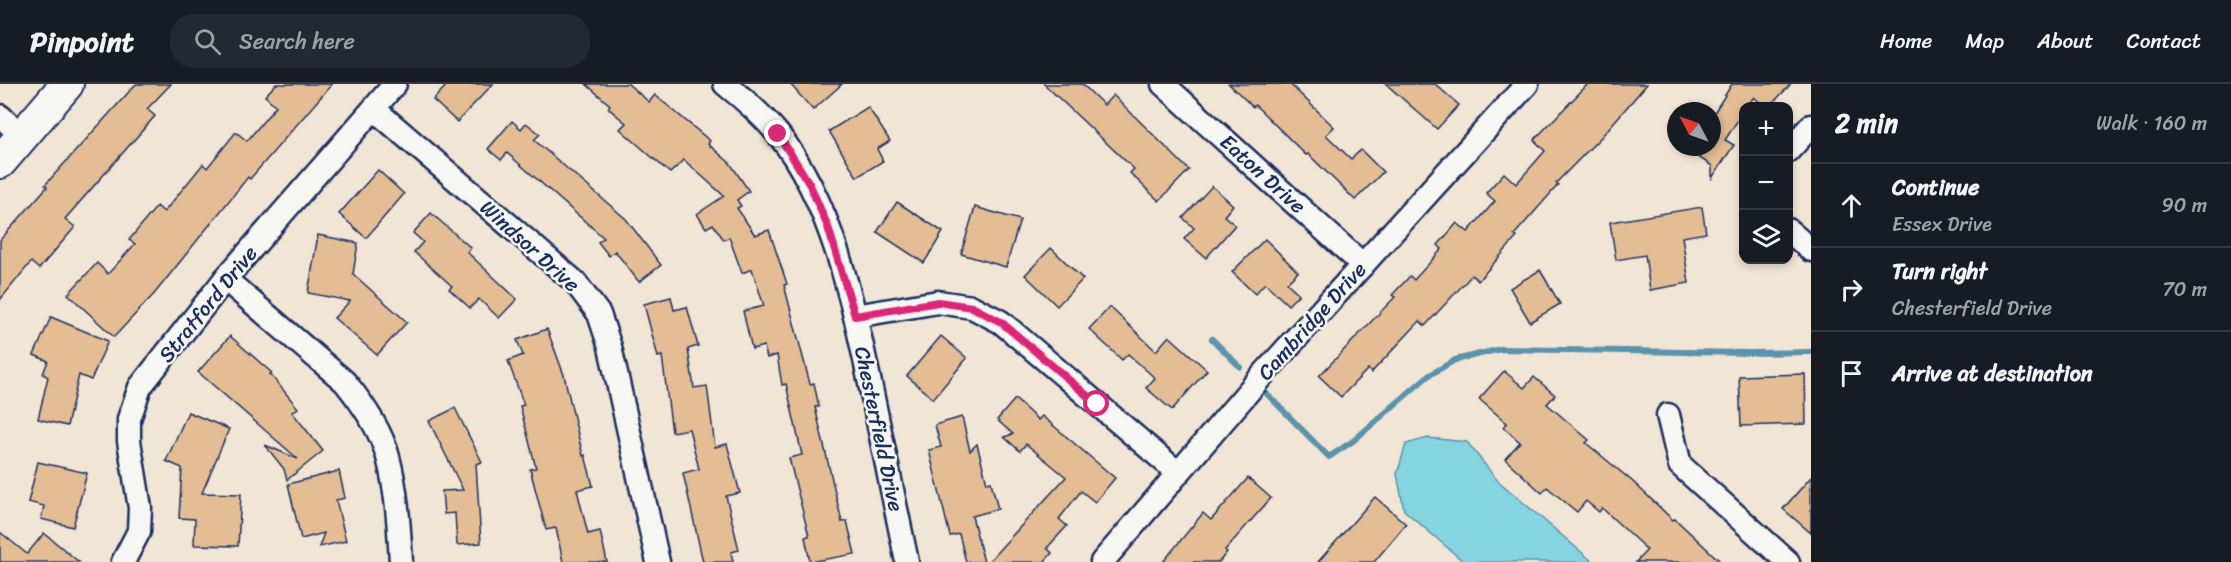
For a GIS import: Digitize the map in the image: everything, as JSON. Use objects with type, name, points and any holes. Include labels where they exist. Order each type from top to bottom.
[{"type":"street","points":[[0,162],[11,126],[68,84]]},
{"type":"street","name":"Stratford Drive","points":[[123,562],[139,531],[140,508],[129,441],[129,419],[140,387],[225,279],[395,84]]},
{"type":"street","name":"Chesterfield Drive","points":[[725,84],[746,101],[778,134],[810,185],[828,227],[855,316],[908,562]]},
{"type":"street","name":"Eaton Drive","points":[[1163,84],[1363,265]]},
{"type":"street","name":"Cambridge Drive","points":[[1102,562],[1177,472],[1363,265],[1514,88]]},
{"type":"street","name":"Windsor Drive","points":[[374,109],[575,282],[599,314],[610,347],[658,562]]},
{"type":"street","points":[[1793,146],[1811,126]]},
{"type":"street","points":[[1793,234],[1811,250]]},
{"type":"street","points":[[225,279],[345,382],[358,398],[383,442],[388,457],[398,516],[401,562]]},
{"type":"street","points":[[855,316],[938,302],[972,307],[1001,322],[1177,472]]},
{"type":"street","points":[[1668,415],[1680,465],[1788,562]]},
{"type":"water","points":[[1428,438],[1467,442],[1497,480],[1593,562],[1464,562],[1404,510],[1397,474],[1406,444]]},
{"type":"building","points":[[136,84],[171,84],[147,109],[155,116],[65,219],[75,227],[39,269],[31,262],[0,300],[0,240],[47,187],[45,185]]},
{"type":"building","points":[[276,84],[332,84],[250,179],[248,177],[155,293],[114,337],[68,294],[97,263],[108,274],[135,244],[129,240],[157,206],[164,212],[203,164],[207,168],[236,132],[247,141],[276,106],[265,96]]},
{"type":"building","points":[[448,84],[493,84],[457,122],[433,100]]},
{"type":"building","points":[[586,84],[628,84],[649,102],[655,95],[710,141],[708,144],[730,163],[749,191],[737,200],[741,206],[737,208],[755,235],[769,230],[787,284],[784,285],[810,384],[814,383],[819,407],[815,407],[842,522],[847,521],[855,554],[810,562],[805,537],[809,536],[789,458],[802,455],[786,384],[782,385],[777,355],[767,358],[764,346],[752,349],[743,311],[764,306],[752,269],[742,273],[729,237],[724,240],[713,224],[706,228],[697,214],[724,196],[684,160],[670,173],[620,129],[626,123],[608,108],[610,105]]},
{"type":"building","points":[[790,84],[842,84],[813,110]]},
{"type":"building","points":[[1044,84],[1082,84],[1104,105],[1113,95],[1189,170],[1159,201],[1130,173],[1134,169]]},
{"type":"building","points":[[1229,84],[1290,84],[1334,127],[1326,135],[1351,159],[1361,150],[1383,172],[1355,200],[1255,105],[1253,107]]},
{"type":"building","points":[[1386,84],[1435,84],[1459,105],[1437,129]]},
{"type":"building","points":[[1588,84],[1647,84],[1602,136],[1556,183],[1558,185],[1514,235],[1517,237],[1478,281],[1472,275],[1425,326],[1420,321],[1371,373],[1368,369],[1341,397],[1319,376],[1395,297],[1392,295],[1410,276],[1414,280],[1442,249],[1438,245],[1457,223],[1468,232],[1495,201],[1486,193],[1504,173],[1516,184],[1545,151],[1534,140]]},
{"type":"building","points":[[1732,84],[1791,84],[1774,102],[1760,102],[1754,97],[1750,102],[1739,102],[1739,118],[1725,140],[1734,145],[1712,178],[1712,166],[1697,156],[1721,156],[1721,102]]},
{"type":"building","points":[[868,107],[890,141],[877,149],[883,161],[857,177],[829,131]]},
{"type":"building","points":[[512,121],[521,129],[526,123],[540,134],[534,140],[626,219],[661,265],[639,282],[615,251],[609,256],[598,242],[604,238],[507,153],[501,160],[488,149]]},
{"type":"building","points":[[378,170],[404,194],[366,238],[339,214]]},
{"type":"building","points":[[1212,186],[1233,205],[1224,216],[1235,225],[1206,258],[1184,239],[1194,228],[1183,218]]},
{"type":"building","points":[[897,202],[943,232],[924,263],[877,232]]},
{"type":"building","points":[[975,207],[1020,220],[1006,267],[961,254]]},
{"type":"building","points":[[1702,207],[1706,233],[1682,237],[1689,283],[1650,290],[1645,255],[1616,260],[1610,222]]},
{"type":"building","points":[[431,213],[471,248],[467,252],[517,299],[499,318],[479,299],[470,308],[449,289],[452,286],[414,252],[423,242],[413,233]]},
{"type":"building","points":[[318,235],[358,243],[353,274],[407,322],[377,355],[334,318],[350,301],[308,293]]},
{"type":"building","points":[[1265,239],[1298,272],[1287,283],[1299,294],[1288,305],[1265,283],[1255,294],[1232,272]]},
{"type":"building","points":[[1051,248],[1083,279],[1057,306],[1025,275]]},
{"type":"building","points":[[1540,270],[1560,304],[1530,322],[1510,288]]},
{"type":"building","points":[[671,297],[674,310],[687,307],[698,346],[688,349],[694,388],[707,386],[715,447],[727,444],[740,493],[726,496],[739,550],[731,552],[733,562],[703,562],[683,473],[699,469],[689,429],[672,432],[662,356],[658,357],[644,304]]},
{"type":"building","points":[[1110,307],[1156,351],[1169,336],[1207,370],[1172,410],[1146,388],[1155,378],[1128,354],[1122,360],[1089,329]]},
{"type":"building","points":[[51,317],[108,341],[91,380],[79,375],[67,426],[38,419],[48,377],[43,374],[48,361],[34,355]]},
{"type":"building","points":[[547,329],[564,375],[583,456],[585,455],[593,486],[577,490],[588,534],[600,531],[607,562],[563,562],[556,528],[546,530],[530,469],[536,468],[520,406],[524,405],[508,361],[523,355],[517,340]]},
{"type":"building","points":[[230,336],[272,373],[270,374],[298,408],[292,412],[323,451],[287,480],[284,469],[265,445],[298,459],[198,372]]},
{"type":"building","points":[[941,336],[967,358],[933,399],[907,376]]},
{"type":"building","points":[[1504,371],[1524,388],[1534,377],[1555,395],[1547,404],[1589,440],[1586,443],[1632,481],[1721,562],[1636,562],[1647,550],[1602,508],[1599,512],[1586,501],[1577,512],[1547,487],[1542,493],[1505,459],[1520,442],[1503,427],[1507,423],[1479,399]]},
{"type":"building","points":[[1805,374],[1806,424],[1741,426],[1739,376]]},
{"type":"building","points":[[1015,399],[1038,420],[1042,416],[1115,478],[1095,502],[1081,491],[1059,519],[1067,526],[1047,548],[1052,553],[1044,562],[988,562],[1066,477],[1026,444],[1020,451],[1004,437],[1013,434],[997,420]]},
{"type":"building","points":[[455,408],[482,462],[476,464],[481,543],[457,545],[455,513],[444,514],[442,491],[463,490],[429,421]]},
{"type":"building","points":[[188,412],[229,429],[202,493],[241,494],[238,546],[194,545],[195,519],[179,518],[182,468],[166,461]]},
{"type":"building","points":[[962,417],[970,451],[977,444],[987,483],[991,482],[998,509],[972,516],[984,562],[966,562],[959,534],[950,536],[929,450],[941,447],[935,425]]},
{"type":"building","points":[[38,462],[87,473],[73,527],[41,519],[44,506],[28,502]]},
{"type":"building","points":[[339,471],[345,498],[336,500],[346,541],[319,547],[324,533],[301,539],[288,484]]},
{"type":"building","points":[[1811,477],[1811,533],[1783,509]]},
{"type":"building","points":[[1248,478],[1271,498],[1225,550],[1227,552],[1219,562],[1163,562],[1203,513],[1211,520]]},
{"type":"building","points":[[1375,497],[1406,524],[1374,562],[1318,562]]},
{"type":"building","points":[[0,532],[27,554],[44,533],[79,562],[0,562]]},
{"type":"waterway","points":[[1212,339],[1240,367]]},
{"type":"waterway","points":[[1266,393],[1329,457],[1353,441],[1428,376],[1455,360],[1501,349],[1811,352]]},
{"type":"route","points":[[778,134],[810,185],[828,227],[855,316],[938,302],[972,307],[1001,322],[1097,404]]}]
